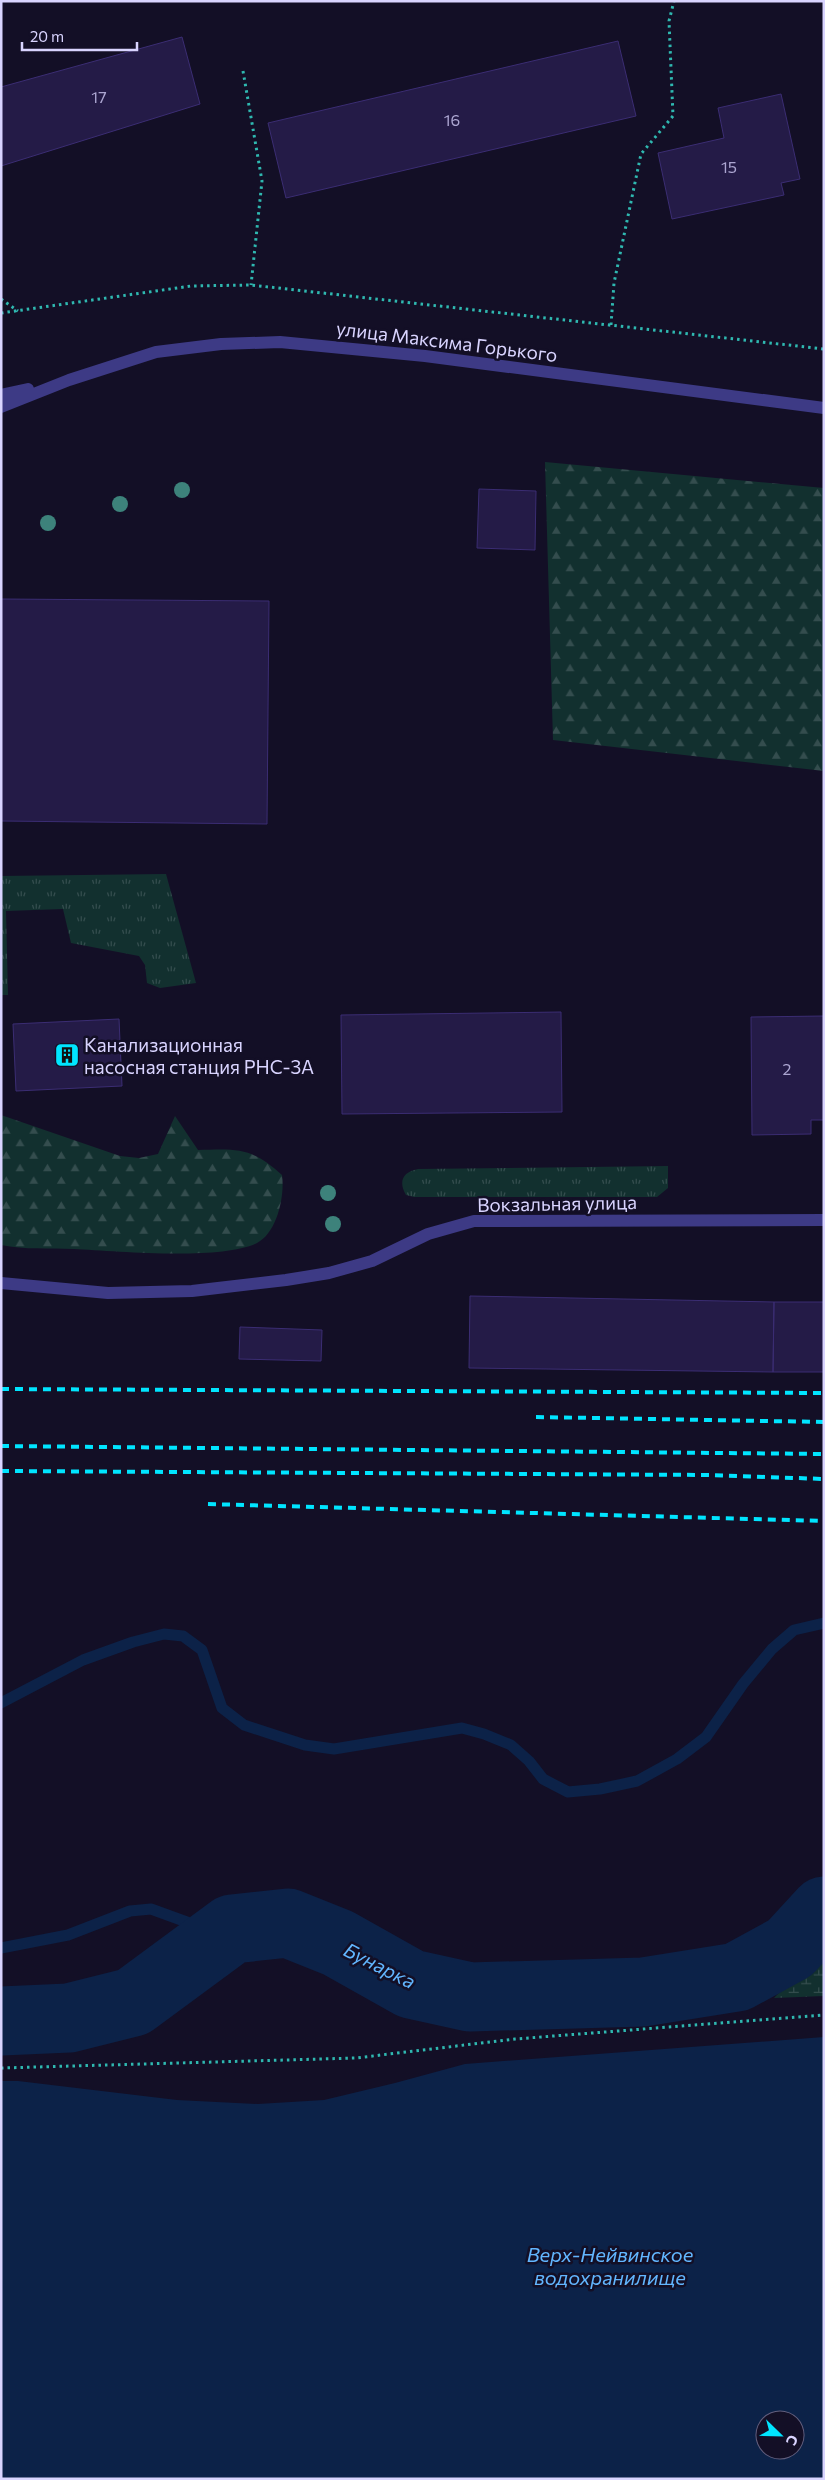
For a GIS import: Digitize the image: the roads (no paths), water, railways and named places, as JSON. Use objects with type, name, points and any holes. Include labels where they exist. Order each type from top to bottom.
[{"type":"street","name":"улица Максима Горького","points":[[1,406],[69,380],[156,352],[221,344],[280,342],[425,356],[824,408]]},
{"type":"street","name":"улица Максима Горького","points":[[1,396],[69,380]]},
{"type":"street","name":"Вокзальная улица","points":[[1,1283],[108,1293],[192,1291],[286,1280],[329,1273],[372,1260],[428,1234],[474,1221],[824,1220]]},
{"type":"water","name":"Верх-Нейвинское водохранилище","points":[[824,2037],[824,2479],[1,2479],[1,2081],[18,2081],[177,2100],[258,2104],[324,2100],[465,2064]]},
{"type":"waterway","points":[[1,1703],[83,1660],[133,1642],[164,1634],[183,1636],[202,1650],[222,1708],[244,1725],[305,1745],[334,1749],[462,1728],[484,1734],[511,1745],[529,1761],[543,1779],[568,1792],[600,1789],[637,1781],[677,1759],[706,1737],[743,1684],[772,1649],[794,1630],[824,1623]]},
{"type":"waterway","points":[[1,1948],[68,1935],[130,1911],[151,1909],[206,1929],[232,1929]]},
{"type":"waterway","name":"Бунарка","points":[[1,2021],[69,2018],[133,2002],[232,1929],[288,1923],[338,1943],[411,1984],[470,1997],[643,1992],[737,1977],[790,1948],[824,1911]]},
{"type":"railway","points":[[1,1389],[824,1393]]},
{"type":"railway","points":[[536,1417],[824,1422]]},
{"type":"railway","points":[[1,1446],[824,1454]]},
{"type":"railway","points":[[1,1471],[710,1475],[824,1479]]},
{"type":"railway","points":[[208,1504],[824,1521]]},
{"type":"place","name":"Канализационная насосная станция РНС-3А","points":[[67,1055]]}]
